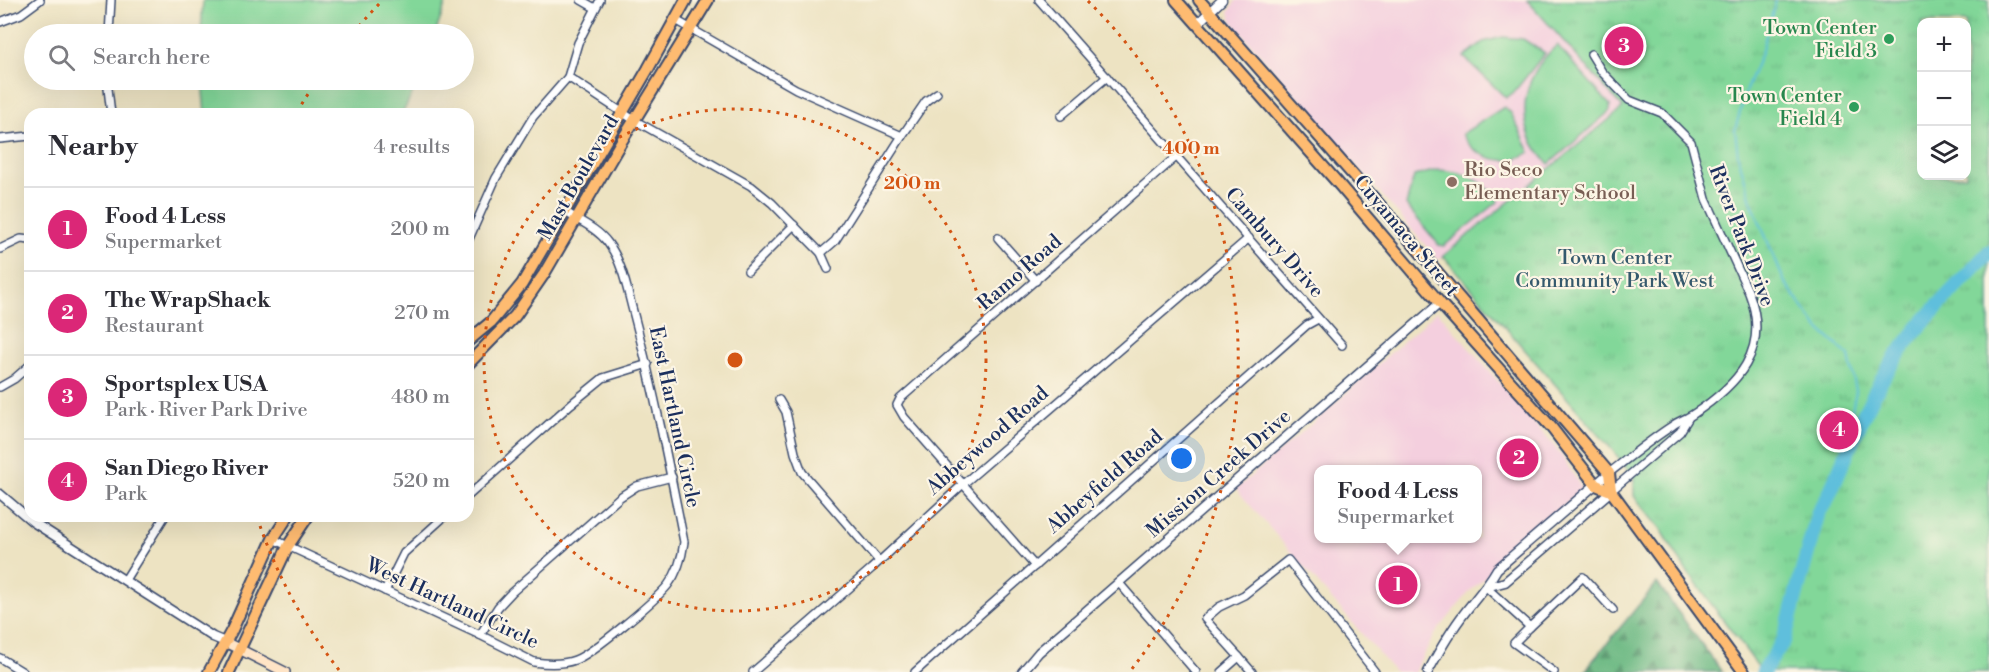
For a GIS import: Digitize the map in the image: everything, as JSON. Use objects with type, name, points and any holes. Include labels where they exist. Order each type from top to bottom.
[{"type":"main road","name":"Mast Boulevard","points":[[474,337],[491,321],[522,284],[686,0]]},
{"type":"main road","name":"Mast Boulevard","points":[[474,358],[515,316],[544,274],[634,120],[693,28],[708,0]]},
{"type":"main road","name":"Cuyamaca Street","points":[[1176,0],[1551,427],[1596,485]]},
{"type":"main road","name":"Cuyamaca Street","points":[[1199,0],[1609,473]]},
{"type":"main road","points":[[1366,216],[1379,205]]},
{"type":"main road","points":[[1609,473],[1611,490],[1744,672]]},
{"type":"main road","points":[[1596,485],[1611,490]]},
{"type":"main road","points":[[209,672],[246,601],[273,539],[284,522]]},
{"type":"main road","points":[[229,672],[288,546],[304,522]]},
{"type":"main road","points":[[225,642],[285,672]]},
{"type":"street","points":[[0,22],[21,14],[40,0]]},
{"type":"street","points":[[110,24],[111,0]]},
{"type":"street","points":[[581,0],[596,8]]},
{"type":"street","points":[[474,228],[496,178],[534,114],[568,77],[578,43],[600,0]]},
{"type":"street","name":"Cambury Drive","points":[[1039,0],[1342,345]]},
{"type":"street","points":[[1197,24],[1222,0]]},
{"type":"street","points":[[674,19],[796,89],[902,136]]},
{"type":"street","name":"River Park Drive","points":[[1428,672],[1454,628],[1497,569],[1609,473],[1674,424],[1690,417],[1724,391],[1747,364],[1754,346],[1756,327],[1754,307],[1706,199],[1690,142],[1662,113],[1629,100],[1602,72],[1592,54]]},
{"type":"street","points":[[568,77],[634,120],[751,186],[821,253],[828,269]]},
{"type":"street","points":[[1061,116],[1107,77]]},
{"type":"street","points":[[108,90],[110,108]]},
{"type":"street","points":[[821,253],[835,241],[926,101],[937,93]]},
{"type":"street","points":[[0,139],[24,137]]},
{"type":"street","name":"Ramo Road","points":[[962,485],[904,417],[897,405],[900,399],[1178,156]]},
{"type":"street","name":"East Hartland Circle","points":[[564,211],[602,236],[621,265],[648,364],[684,542],[678,569],[667,587],[615,631]]},
{"type":"street","points":[[748,271],[794,225]]},
{"type":"street","points":[[998,237],[1036,281]]},
{"type":"street","name":"Abbeywood Road","points":[[753,672],[962,485],[1249,238]]},
{"type":"street","points":[[0,249],[24,239]]},
{"type":"street","name":"Mission Creek Drive","points":[[1022,672],[1039,652],[1440,303]]},
{"type":"street","name":"Abbeyfield Road","points":[[915,672],[1307,325],[1318,319]]},
{"type":"street","points":[[474,491],[603,378],[648,364]]},
{"type":"street","points":[[0,387],[24,370]]},
{"type":"street","points":[[779,400],[786,412],[795,453],[802,472],[879,561]]},
{"type":"street","name":"River Park Drive","points":[[1486,587],[1505,582],[1680,432],[1690,417]]},
{"type":"street","points":[[480,635],[498,607],[512,592],[620,497],[637,486],[672,477]]},
{"type":"street","points":[[962,485],[1035,566]]},
{"type":"street","points":[[0,494],[24,514]]},
{"type":"street","points":[[33,522],[213,638],[225,642]]},
{"type":"street","points":[[125,580],[161,522]]},
{"type":"street","points":[[385,591],[404,553],[438,522]]},
{"type":"street","name":"West Hartland Circle","points":[[273,539],[534,662],[556,664],[575,660],[586,655],[615,631]]},
{"type":"street","points":[[1252,672],[1205,619],[1219,607],[1244,595],[1288,560],[1375,672]]},
{"type":"street","points":[[1554,672],[1514,643],[1583,577],[1612,610]]},
{"type":"street","points":[[1119,583],[1196,672]]},
{"type":"street","points":[[1486,587],[1530,627]]},
{"type":"street","points":[[1222,672],[1239,657]]},
{"type":"street","points":[[0,658],[23,672]]},
{"type":"shaded area","name":"Rio Seco Elementary School","points":[[1236,0],[1527,0],[1623,108],[1438,260],[1233,23],[1229,12]]},
{"type":"shaded area","points":[[1437,311],[1560,453],[1582,489],[1471,590],[1435,634],[1414,672],[1395,672],[1236,489]]},
{"type":"green space","points":[[203,0],[447,0],[439,24],[202,24]]},
{"type":"green space","name":"Town Center Community Park West","points":[[1527,0],[1989,0],[1989,672],[1762,672],[1684,567],[1661,529],[1634,496],[1634,478],[1615,453],[1443,256],[1623,108]]},
{"type":"green space","points":[[1503,37],[1523,39],[1545,53],[1514,92],[1506,98],[1464,57],[1483,42]]},
{"type":"green space","points":[[1557,45],[1610,105],[1610,111],[1549,164],[1537,150],[1529,134],[1525,103],[1528,87],[1535,72]]},
{"type":"green space","points":[[203,90],[414,90],[405,108],[204,108]]},
{"type":"green space","points":[[1504,107],[1511,113],[1530,152],[1521,157],[1501,160],[1475,150],[1462,134]]},
{"type":"green space","points":[[1438,170],[1456,172],[1480,182],[1499,201],[1444,246],[1439,245],[1406,205],[1414,176]]},
{"type":"green space","points":[[1657,583],[1722,672],[1585,672],[1590,664]]},
{"type":"waterway","points":[[1776,0],[1735,130],[1738,156],[1751,201],[1784,281],[1817,327],[1849,356],[1856,391],[1846,438],[1826,501]]},
{"type":"waterway","points":[[1763,672],[1784,640],[1818,513],[1826,501],[1858,426],[1886,372],[1918,328],[1989,252]]},
{"type":"place","name":"Town Center Field 3","points":[[1889,39]]},
{"type":"place","name":"Sportsplex USA","points":[[1624,46]]},
{"type":"place","name":"Town Center Field 4","points":[[1854,107]]},
{"type":"place","name":"Rio Seco Elementary School","points":[[1452,182]]},
{"type":"place","name":"San Diego River","points":[[1839,430]]},
{"type":"place","name":"The WrapShack","points":[[1519,458]]},
{"type":"place","name":"Food 4 Less","points":[[1398,585]]}]
